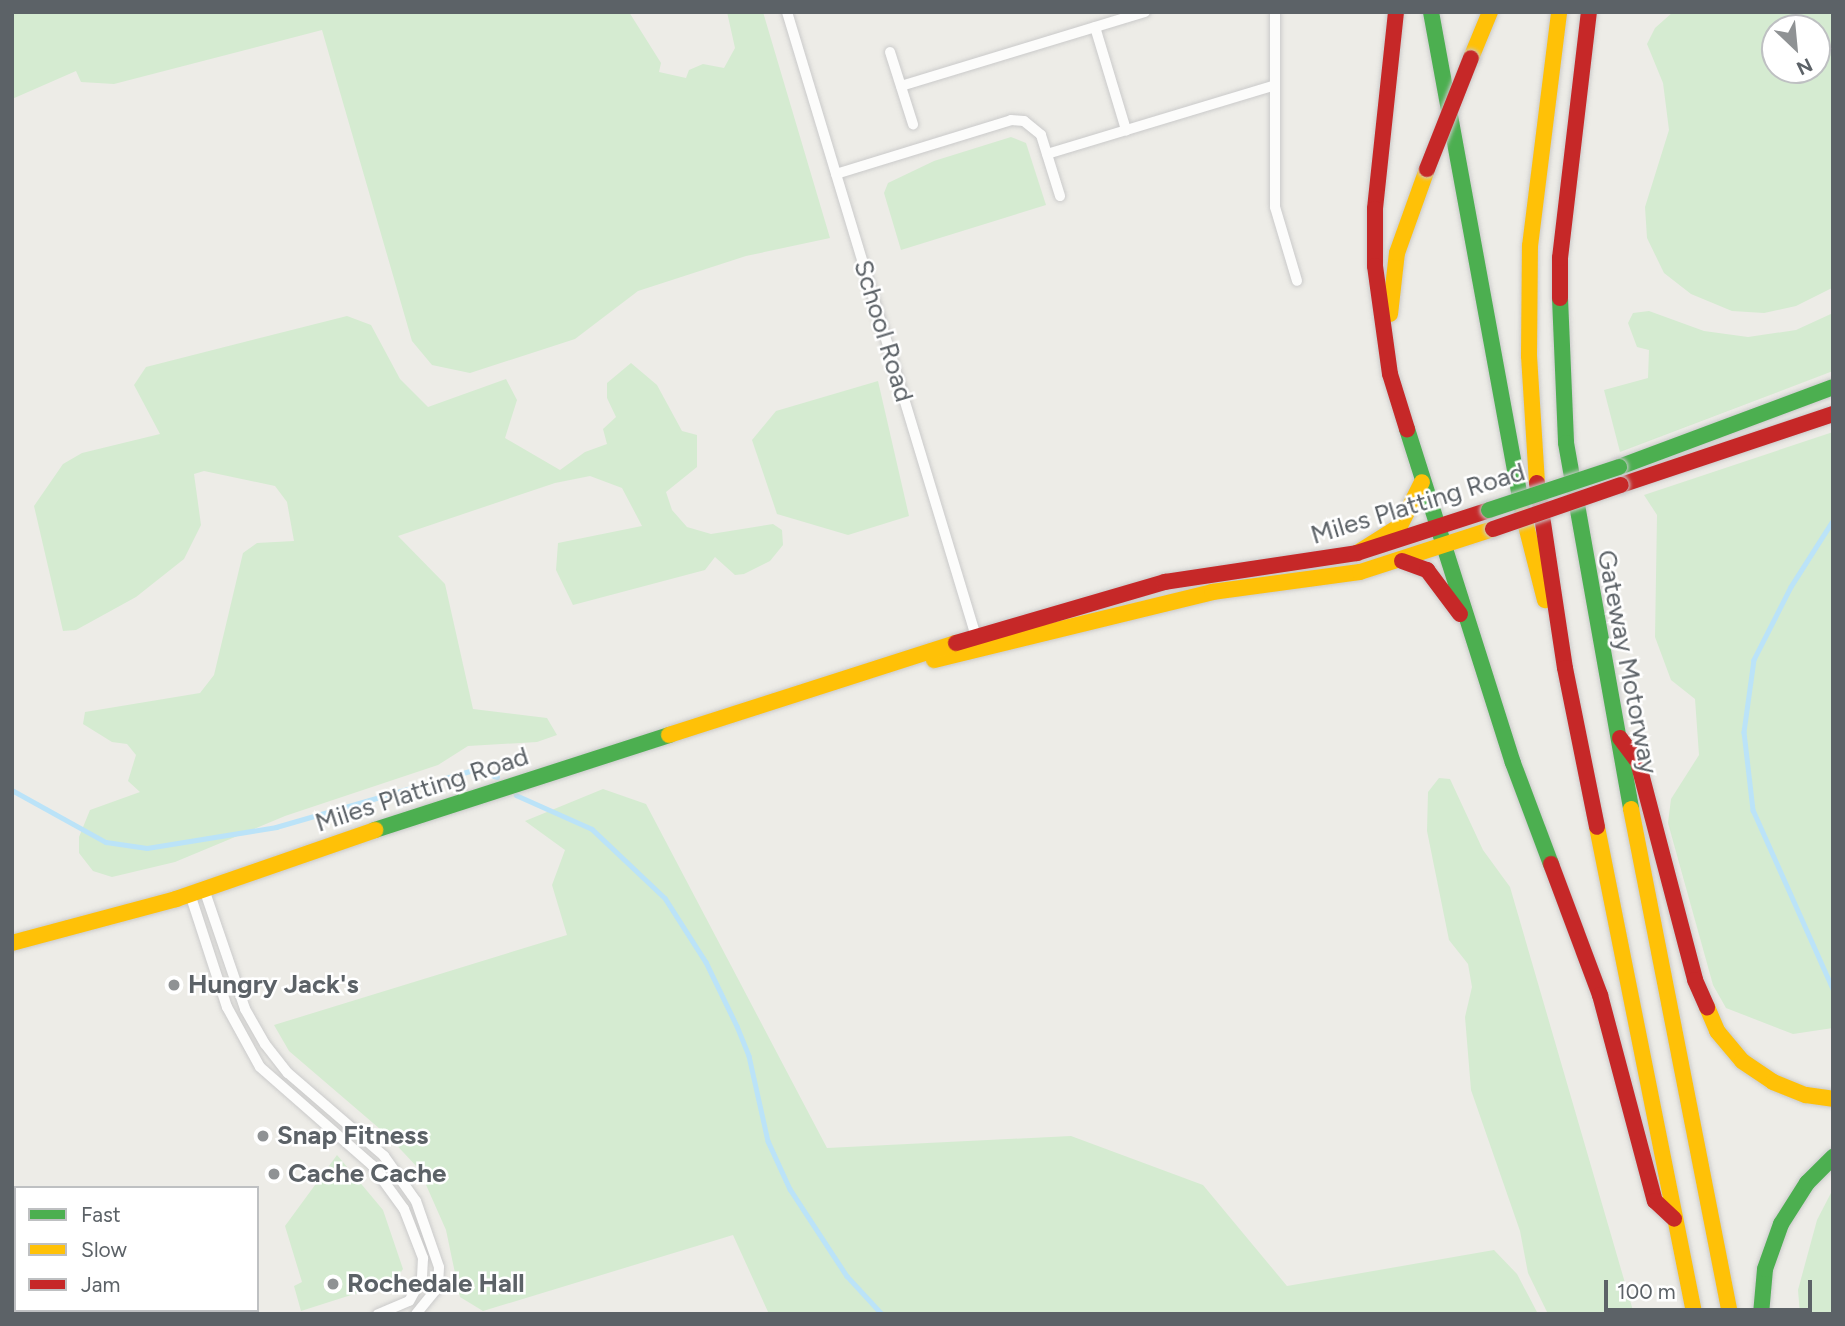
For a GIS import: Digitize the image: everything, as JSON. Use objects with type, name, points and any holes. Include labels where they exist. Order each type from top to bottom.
[{"type":"main road","points":[[1396,12],[1375,209],[1384,343],[1422,482],[1517,773],[1597,985],[1654,1201],[1674,1219]]},
{"type":"main road","points":[[1431,12],[1528,539],[1565,668]]},
{"type":"main road","points":[[1384,343],[1397,253],[1427,169],[1490,12]]},
{"type":"main road","points":[[1559,12],[1536,176],[1528,299],[1536,472],[1565,668],[1694,1314]]},
{"type":"main road","name":"Gateway Motorway","points":[[1589,12],[1564,190],[1560,369],[1575,514],[1730,1314]]},
{"type":"main road","name":"Miles Platting Road","points":[[12,943],[197,892],[425,813],[1165,582],[1357,554],[1619,467],[1833,387]]},
{"type":"main road","name":"Miles Platting Road","points":[[978,642],[1212,592],[1328,579],[1402,561],[1833,414]]},
{"type":"main road","points":[[1357,554],[1399,526],[1422,482]]},
{"type":"main road","points":[[1402,561],[1427,570],[1469,626]]},
{"type":"main road","points":[[1616,732],[1638,762],[1707,1015],[1730,1049],[1756,1072],[1788,1090],[1833,1099]]},
{"type":"main road","points":[[1761,1314],[1766,1269],[1781,1224],[1807,1183],[1833,1157]]},
{"type":"street","name":"School Road","points":[[787,12],[978,642]]},
{"type":"street","points":[[901,86],[1145,12]]},
{"type":"street","points":[[1275,12],[1275,207],[1297,281]]},
{"type":"street","points":[[1095,27],[1126,130]]},
{"type":"street","points":[[890,52],[913,124]]},
{"type":"street","points":[[1046,154],[1275,85]]},
{"type":"street","points":[[836,174],[1011,120],[1031,125],[1041,135],[1060,196]]},
{"type":"street","points":[[197,892],[250,1018],[288,1073],[384,1156],[406,1184],[439,1267],[438,1287],[430,1310]]},
{"type":"street","points":[[197,892],[233,1023],[276,1085],[348,1142],[394,1192],[422,1258],[422,1278],[415,1294],[378,1314]]},
{"type":"street","points":[[233,1023],[250,1018]]},
{"type":"street","points":[[415,1294],[430,1310]]},
{"type":"street","points":[[416,1314],[430,1310]]},
{"type":"green space","points":[[12,12],[629,12],[661,63],[659,72],[686,78],[689,70],[703,64],[724,68],[735,48],[727,12],[763,12],[830,238],[746,256],[638,291],[575,339],[470,373],[432,365],[412,341],[322,30],[114,84],[81,82],[76,71],[12,99]]},
{"type":"green space","points":[[1673,12],[1833,12],[1832,288],[1796,306],[1764,313],[1732,311],[1691,294],[1664,273],[1647,238],[1645,207],[1669,130],[1663,83],[1647,44],[1655,28]]},
{"type":"green space","points":[[1011,137],[1026,143],[1046,205],[901,250],[884,193],[888,183],[934,161]]},
{"type":"green space","points":[[1649,311],[1704,331],[1748,337],[1796,330],[1833,313],[1833,371],[1620,452],[1604,390],[1648,378],[1649,350],[1637,347],[1628,323],[1633,313]]},
{"type":"green space","points":[[347,316],[371,325],[400,379],[428,407],[506,379],[517,400],[505,438],[560,470],[585,452],[607,444],[603,429],[616,417],[607,398],[607,383],[631,363],[657,385],[682,431],[697,435],[697,467],[666,492],[672,510],[687,527],[711,534],[773,524],[782,530],[783,545],[770,561],[744,574],[735,575],[715,557],[705,570],[573,605],[556,570],[558,543],[642,526],[622,488],[590,476],[555,483],[398,536],[445,584],[473,709],[547,718],[557,735],[537,742],[468,746],[438,765],[285,816],[175,862],[112,877],[93,871],[79,853],[79,837],[90,810],[140,792],[128,781],[136,755],[127,744],[112,742],[83,724],[85,712],[200,693],[214,675],[243,553],[257,543],[294,541],[287,502],[275,486],[204,471],[194,474],[201,525],[184,559],[136,597],[76,630],[63,631],[34,506],[63,464],[82,453],[160,434],[134,385],[146,367]]},
{"type":"green space","points":[[878,381],[909,516],[848,535],[777,514],[752,440],[776,411]]},
{"type":"green space","points":[[1833,432],[1833,1028],[1793,1034],[1726,1008],[1713,985],[1668,823],[1671,799],[1699,755],[1695,699],[1671,680],[1655,637],[1657,515],[1644,495]]},
{"type":"green space","points":[[1439,778],[1450,779],[1483,850],[1510,887],[1634,1314],[1548,1314],[1528,1273],[1520,1231],[1471,1090],[1465,1017],[1472,987],[1468,964],[1449,940],[1427,831],[1428,792]]},
{"type":"green space","points":[[603,789],[646,804],[827,1148],[1071,1136],[1203,1185],[1287,1286],[1494,1250],[1517,1274],[1538,1314],[769,1314],[733,1235],[483,1311],[460,1297],[446,1230],[419,1169],[387,1135],[289,1051],[274,1025],[567,935],[552,885],[565,850],[525,821]]},
{"type":"green space","points":[[337,1155],[383,1210],[403,1269],[395,1281],[301,1311],[294,1286],[302,1282],[285,1226]]},
{"type":"green space","points":[[1833,1189],[1833,1314],[1800,1314],[1798,1290],[1817,1220]]},
{"type":"waterway","points":[[1833,521],[1791,587],[1754,660],[1744,732],[1753,810],[1833,989]]},
{"type":"waterway","points":[[12,790],[106,842],[147,848],[276,827],[473,770],[497,777]]},
{"type":"waterway","points":[[516,795],[592,829],[665,898],[706,962],[737,1026],[749,1056],[768,1141],[790,1189],[847,1276],[882,1314]]},
{"type":"traffic: fast","points":[[1431,12],[1523,514]]},
{"type":"traffic: fast","points":[[1560,298],[1566,443],[1631,809]]},
{"type":"traffic: fast","points":[[1619,467],[1833,387]]},
{"type":"traffic: fast","points":[[1407,429],[1513,763],[1551,864]]},
{"type":"traffic: fast","points":[[1489,510],[1619,467]]},
{"type":"traffic: fast","points":[[375,830],[669,735]]},
{"type":"traffic: fast","points":[[1761,1314],[1765,1269],[1781,1224],[1807,1183],[1833,1157]]},
{"type":"traffic: slow","points":[[1471,58],[1490,12]]},
{"type":"traffic: slow","points":[[1537,483],[1529,356],[1530,246],[1559,12]]},
{"type":"traffic: slow","points":[[1390,314],[1397,253],[1427,169]]},
{"type":"traffic: slow","points":[[1357,553],[1400,526],[1422,482]]},
{"type":"traffic: slow","points":[[1523,514],[1545,600]]},
{"type":"traffic: slow","points":[[934,660],[1212,592],[1360,572],[1493,529]]},
{"type":"traffic: slow","points":[[669,735],[956,643]]},
{"type":"traffic: slow","points":[[1631,809],[1730,1314]]},
{"type":"traffic: slow","points":[[1597,827],[1694,1314]]},
{"type":"traffic: slow","points":[[12,943],[176,899],[375,830]]},
{"type":"traffic: slow","points":[[1707,1007],[1717,1031],[1742,1061],[1773,1082],[1806,1095],[1833,1099]]},
{"type":"traffic: jam","points":[[1396,12],[1375,209],[1375,266],[1390,374],[1407,429]]},
{"type":"traffic: jam","points":[[1560,298],[1560,258],[1589,12]]},
{"type":"traffic: jam","points":[[1427,169],[1471,58]]},
{"type":"traffic: jam","points":[[1621,485],[1833,414]]},
{"type":"traffic: jam","points":[[1537,483],[1565,668],[1597,827]]},
{"type":"traffic: jam","points":[[1493,529],[1621,485]]},
{"type":"traffic: jam","points":[[956,643],[1165,582],[1357,553],[1489,510]]},
{"type":"traffic: jam","points":[[1402,561],[1427,570],[1460,614]]},
{"type":"traffic: jam","points":[[1620,738],[1638,762],[1695,980],[1707,1007]]},
{"type":"traffic: jam","points":[[1551,864],[1600,995],[1655,1201],[1674,1219]]},
{"type":"place","name":"Hungry Jack's","points":[[174,985]]},
{"type":"place","name":"Snap Fitness","points":[[263,1136]]},
{"type":"place","name":"Cache Cache","points":[[274,1174]]},
{"type":"place","name":"Rochedale Hall","points":[[333,1284]]}]
